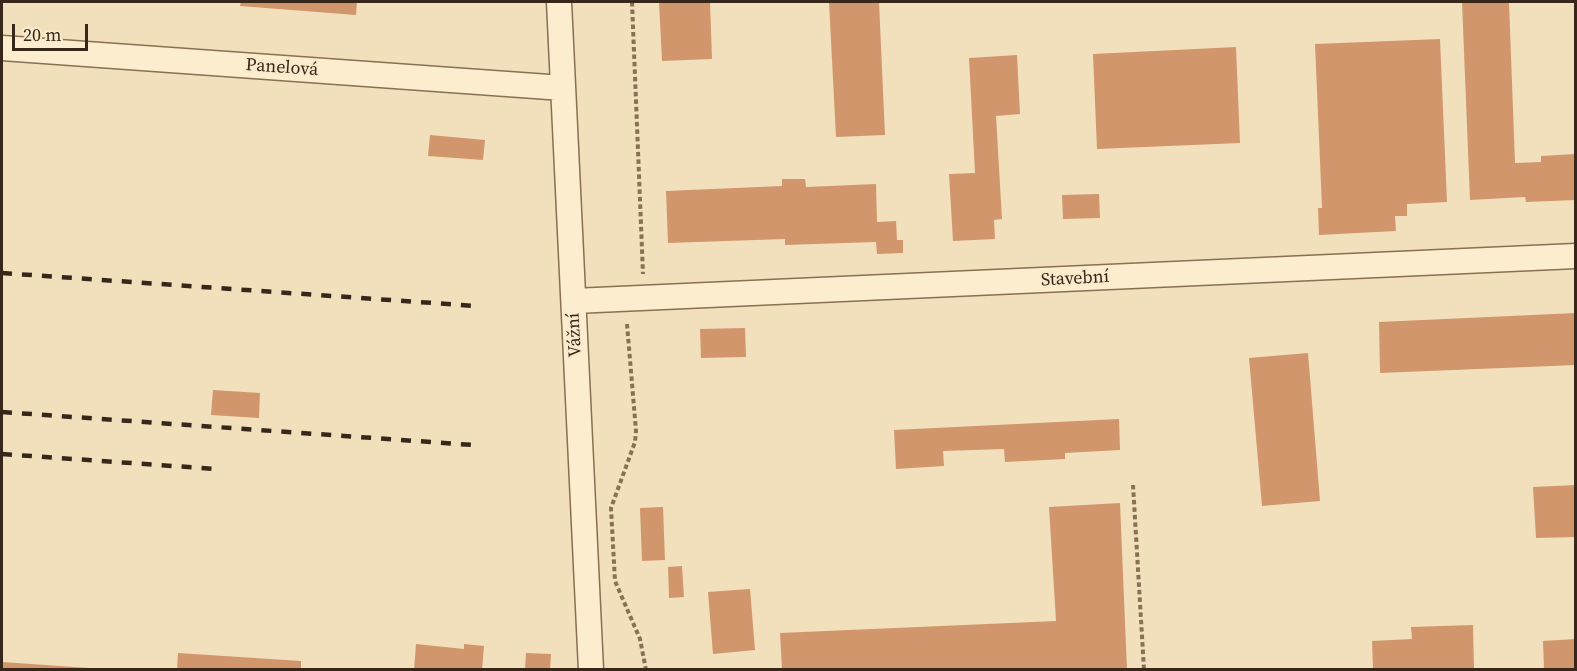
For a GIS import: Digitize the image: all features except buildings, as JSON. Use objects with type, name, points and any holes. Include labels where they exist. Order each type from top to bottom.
[{"type":"street","name":"Vážní","points":[[559,2],[591,669]]},
{"type":"street","name":"Panelová","points":[[2,48],[563,88]]},
{"type":"street","name":"Stavební","points":[[574,301],[1575,256]]},
{"type":"path","points":[[632,2],[636,431],[635,442],[611,508],[615,581],[640,639],[646,669]]},
{"type":"path","points":[[1133,485],[1144,669]]},
{"type":"railway","points":[[2,273],[476,306]]},
{"type":"railway","points":[[2,412],[473,445]]},
{"type":"railway","points":[[2,454],[216,469]]}]
